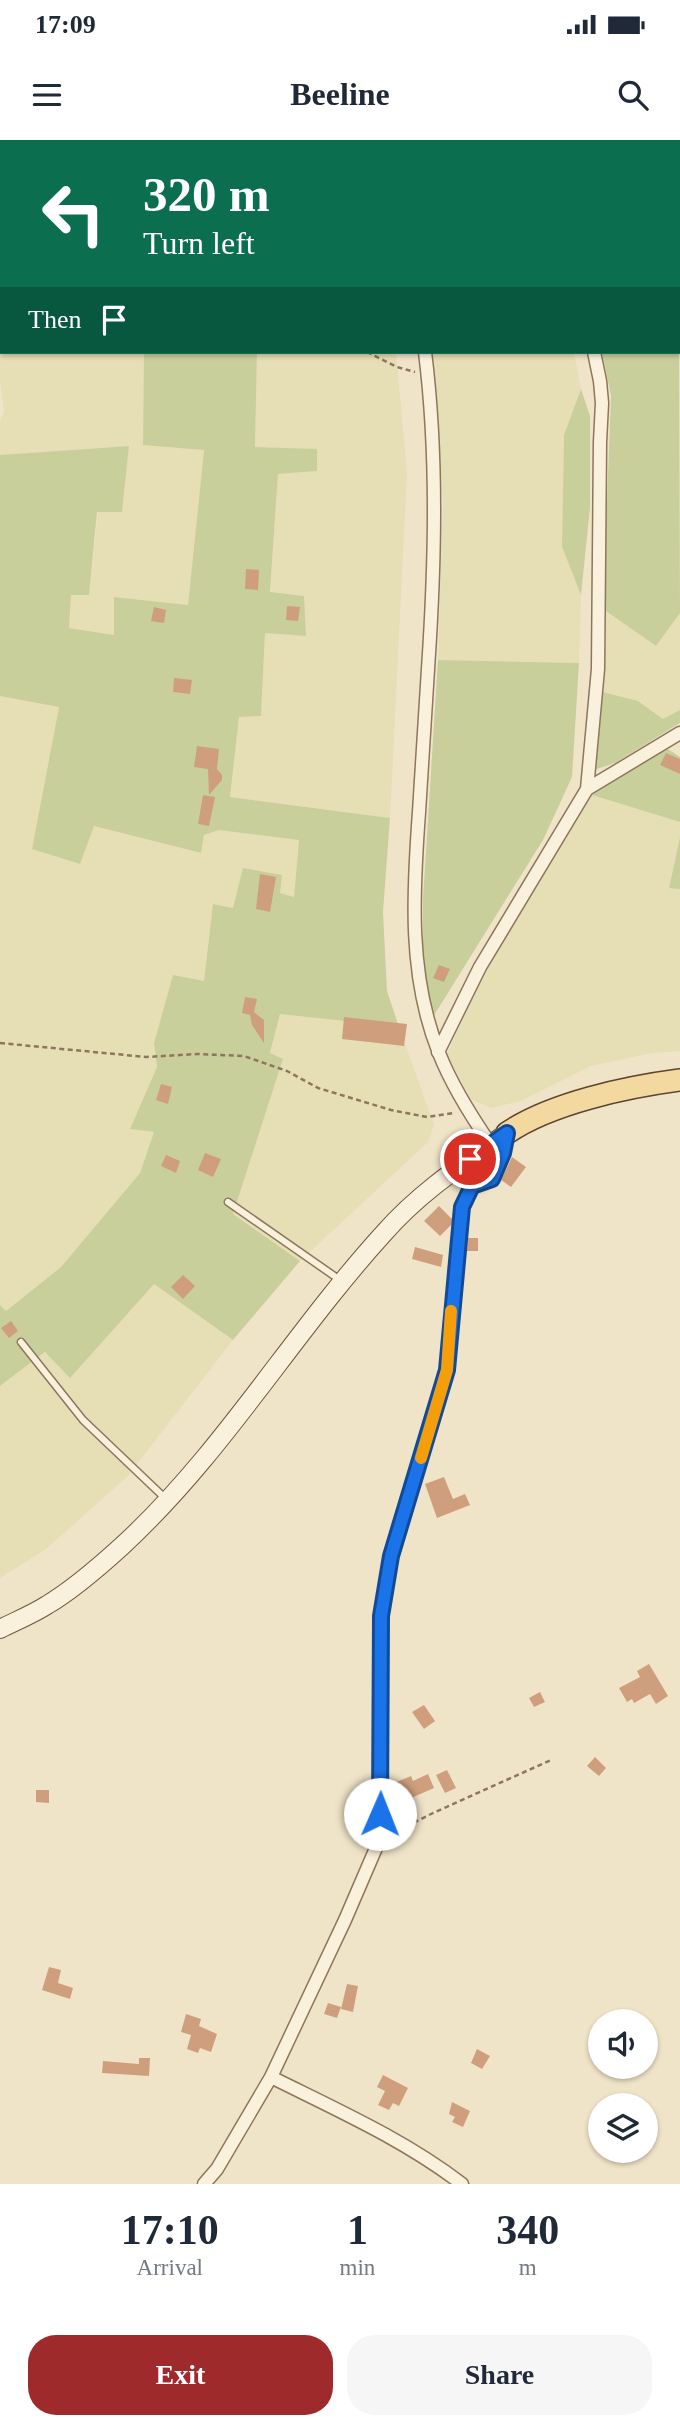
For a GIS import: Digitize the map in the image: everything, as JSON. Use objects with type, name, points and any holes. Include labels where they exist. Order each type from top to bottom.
[{"type":"main road","points":[[0,1629],[47,1605],[98,1568],[169,1501],[250,1402],[342,1281],[385,1231],[429,1188],[523,1122],[557,1108],[680,1080]]},
{"type":"street","points":[[204,2184],[217,2169],[271,2077],[379,1841],[381,1616],[391,1556],[447,1370],[462,1207],[472,1186],[492,1179],[503,1153],[499,1139],[467,1111],[438,1052],[420,988],[414,887],[428,664],[434,483],[425,354]]},
{"type":"street","points":[[438,1052],[480,967],[587,789],[598,669],[602,403],[594,354]]},
{"type":"street","points":[[587,789],[680,733]]},
{"type":"street","points":[[271,2077],[384,2133],[432,2161],[463,2184]]},
{"type":"lane","points":[[228,1202],[342,1281]]},
{"type":"lane","points":[[21,1342],[83,1420],[169,1501]]},
{"type":"path","points":[[371,354],[397,367],[428,375]]},
{"type":"path","points":[[0,1043],[146,1057],[197,1054],[244,1056],[288,1071],[318,1087],[391,1110],[427,1117],[467,1111]]},
{"type":"path","points":[[379,1841],[432,1813],[551,1760]]},
{"type":"shaded area","points":[[0,354],[144,354],[143,445],[204,449],[188,605],[115,597],[114,635],[69,628],[71,594],[89,595],[98,512],[122,512],[129,446],[0,455],[0,421],[4,412]]},
{"type":"shaded area","points":[[257,354],[396,354],[407,474],[390,818],[230,797],[239,717],[261,715],[265,633],[305,636],[270,593],[278,474],[316,471],[316,449],[255,447]]},
{"type":"shaded area","points":[[432,354],[574,354],[581,389],[564,435],[562,547],[581,595],[579,663],[438,660],[443,503]]},
{"type":"shaded area","points":[[603,609],[656,646],[680,613],[680,710],[663,719],[638,701],[603,692]]},
{"type":"shaded area","points":[[0,696],[59,706],[32,849],[94,826],[200,853],[204,835],[219,830],[299,840],[294,897],[280,893],[233,908],[213,904],[204,982],[173,976],[154,1043],[157,1067],[130,1129],[154,1132],[140,1173],[61,1267],[6,1311],[0,1305]]},
{"type":"shaded area","points":[[592,795],[680,822],[680,837],[669,887],[680,889],[680,1051],[652,1053],[591,1066],[521,1101],[491,1108],[471,1099],[447,1054],[483,975]]},
{"type":"shaded area","points":[[280,1014],[399,1027],[434,1125],[428,1142],[300,1261],[233,1214],[283,1060],[270,1054]]},
{"type":"shaded area","points":[[154,1284],[233,1340],[127,1477],[46,1549],[0,1578],[0,1386],[46,1352],[70,1377]]},
{"type":"green space","points":[[144,354],[257,354],[255,447],[317,449],[317,471],[278,474],[270,592],[304,596],[306,636],[265,633],[261,716],[239,717],[230,797],[390,818],[383,912],[387,991],[399,1027],[280,1014],[270,1053],[283,1059],[233,1214],[300,1261],[233,1340],[154,1284],[70,1378],[45,1352],[0,1386],[0,1305],[6,1311],[61,1267],[140,1173],[154,1132],[130,1129],[157,1067],[154,1043],[173,975],[204,981],[213,904],[233,908],[243,868],[282,875],[280,893],[294,897],[299,840],[219,830],[204,835],[201,853],[94,826],[80,864],[32,849],[59,707],[0,696],[0,455],[129,446],[122,512],[97,512],[89,595],[71,595],[69,628],[114,635],[114,597],[188,605],[204,450],[143,445]]},
{"type":"green space","points":[[602,354],[679,354],[680,613],[656,646],[603,609],[611,396]]},
{"type":"green space","points":[[581,389],[590,416],[590,508],[581,595],[562,547],[564,435]]},
{"type":"green space","points":[[438,660],[579,663],[572,777],[543,840],[433,1017],[423,973],[423,899]]},
{"type":"green space","points":[[603,692],[638,701],[663,719],[680,710],[680,723],[615,763],[594,770]]},
{"type":"green space","points":[[665,747],[680,757],[680,822],[592,795]]},
{"type":"green space","points":[[680,837],[680,889],[669,888]]},
{"type":"building","points":[[246,569],[259,570],[258,590],[245,589]]},
{"type":"building","points":[[287,606],[300,607],[298,621],[286,620]]},
{"type":"building","points":[[154,607],[166,610],[164,623],[151,621]]},
{"type":"building","points":[[174,678],[192,680],[190,694],[173,692]]},
{"type":"building","points":[[197,746],[219,749],[217,769],[222,780],[209,795],[208,769],[194,767]]},
{"type":"building","points":[[666,753],[680,759],[680,774],[660,765]]},
{"type":"building","points":[[203,795],[215,797],[209,826],[198,824]]},
{"type":"building","points":[[260,874],[276,877],[270,912],[256,909]]},
{"type":"building","points":[[439,965],[450,969],[444,982],[433,978]]},
{"type":"building","points":[[245,997],[257,999],[254,1012],[264,1020],[264,1043],[252,1025],[250,1015],[242,1013]]},
{"type":"building","points":[[344,1017],[407,1024],[404,1046],[342,1039]]},
{"type":"building","points":[[161,1084],[172,1087],[168,1104],[156,1100]]},
{"type":"building","points":[[205,1153],[221,1159],[213,1177],[198,1170]]},
{"type":"building","points":[[166,1155],[180,1161],[176,1173],[161,1166]]},
{"type":"building","points":[[512,1157],[526,1167],[511,1187],[501,1180]]},
{"type":"building","points":[[439,1206],[452,1219],[452,1224],[440,1236],[424,1221]]},
{"type":"building","points":[[468,1238],[478,1238],[478,1251],[467,1251]]},
{"type":"building","points":[[415,1247],[443,1255],[441,1267],[412,1259]]},
{"type":"building","points":[[183,1275],[195,1286],[183,1299],[171,1287]]},
{"type":"building","points":[[11,1321],[18,1331],[9,1338],[1,1328]]},
{"type":"building","points":[[444,1477],[453,1499],[465,1494],[470,1505],[437,1518],[425,1484]]},
{"type":"building","points":[[649,1664],[668,1696],[656,1704],[650,1694],[634,1703],[632,1699],[627,1702],[619,1688],[640,1677],[637,1671]]},
{"type":"building","points":[[540,1692],[545,1702],[534,1707],[529,1698]]},
{"type":"building","points":[[424,1705],[435,1721],[424,1729],[412,1712]]},
{"type":"building","points":[[595,1757],[606,1768],[599,1776],[587,1766]]},
{"type":"building","points":[[447,1770],[456,1788],[445,1793],[436,1775]]},
{"type":"building","points":[[428,1774],[434,1788],[402,1802],[394,1783],[411,1776],[413,1781]]},
{"type":"building","points":[[36,1790],[49,1790],[49,1803],[36,1802]]},
{"type":"building","points":[[49,1967],[61,1970],[58,1983],[73,1988],[70,1999],[42,1990]]},
{"type":"building","points":[[347,1984],[358,1986],[353,2012],[341,2009]]},
{"type":"building","points":[[328,2003],[341,2007],[337,2018],[324,2014]]},
{"type":"building","points":[[186,2014],[201,2019],[199,2026],[217,2034],[211,2052],[200,2048],[198,2053],[187,2049],[191,2035],[181,2032]]},
{"type":"building","points":[[477,2049],[490,2056],[482,2069],[471,2063]]},
{"type":"building","points":[[139,2058],[150,2058],[149,2076],[102,2073],[103,2061],[139,2064]]},
{"type":"building","points":[[383,2075],[408,2088],[399,2106],[393,2103],[389,2110],[378,2105],[385,2091],[377,2087]]},
{"type":"building","points":[[452,2102],[470,2111],[463,2127],[452,2122],[455,2117],[449,2114]]},
{"type":"slow traffic","points":[[421,1458],[447,1370],[451,1311]]},
{"type":"route","points":[[380,1814],[381,1616],[391,1556],[447,1370],[462,1207],[472,1186],[492,1179],[503,1153],[507,1133],[470,1159]]}]
